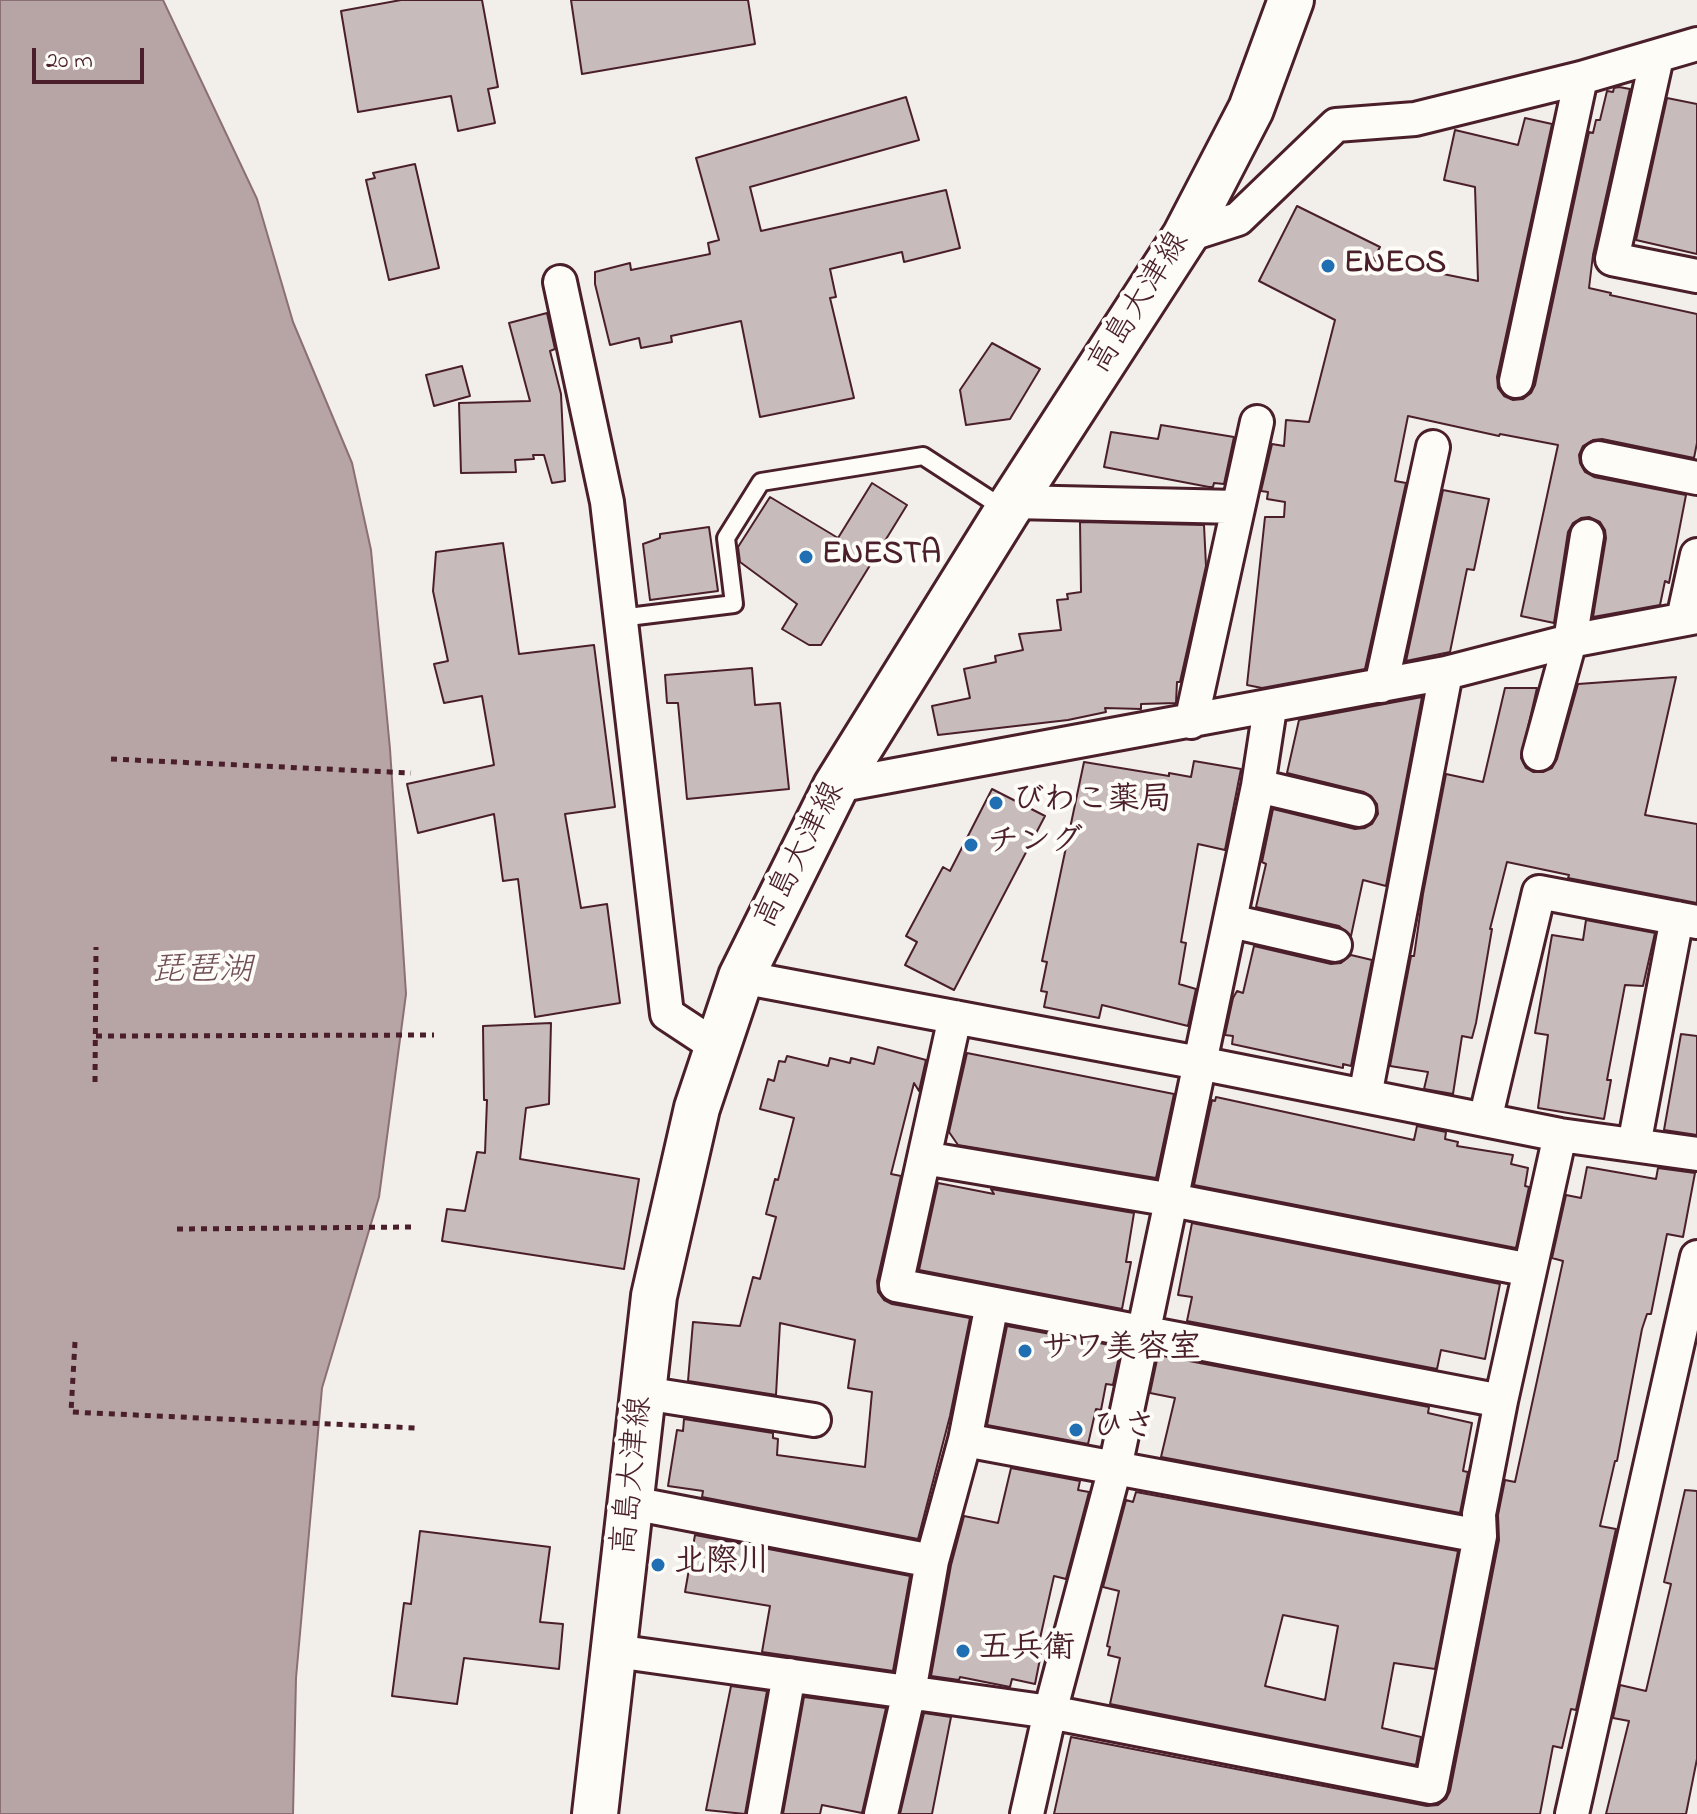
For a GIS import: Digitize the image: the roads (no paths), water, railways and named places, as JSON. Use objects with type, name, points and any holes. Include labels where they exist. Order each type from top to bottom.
[{"type":"main road","name":"高島大津線","points":[[595,1814],[654,1296],[697,1108],[741,977],[836,786],[1010,506],[1185,236],[1251,109],[1291,0]]},
{"type":"street","points":[[1185,236],[1238,219],[1336,125],[1415,119],[1581,78],[1697,44]]},
{"type":"street","points":[[1657,57],[1612,259],[1697,276]]},
{"type":"street","points":[[1516,381],[1581,78]]},
{"type":"street","points":[[560,282],[607,502],[667,1014],[717,1047]]},
{"type":"street","points":[[1191,722],[1257,422]]},
{"type":"street","points":[[1381,686],[1433,447]]},
{"type":"street","points":[[1598,458],[1697,478]]},
{"type":"street","points":[[1010,506],[1238,507]]},
{"type":"street","points":[[1539,754],[1570,641],[1587,536]]},
{"type":"street","points":[[836,786],[1270,708],[1446,673],[1570,641],[1690,618],[1697,555]]},
{"type":"street","points":[[1365,1096],[1446,673]]},
{"type":"street","points":[[1027,1814],[1050,1712],[1115,1468],[1141,1333],[1231,921],[1270,708]]},
{"type":"street","points":[[1258,786],[1359,810]]},
{"type":"street","points":[[1485,1120],[1539,892],[1687,920],[1634,1145]]},
{"type":"street","points":[[1231,921],[1335,945]]},
{"type":"street","points":[[741,977],[1560,1135],[1697,1154]]},
{"type":"street","points":[[955,1017],[896,1285],[1501,1401]]},
{"type":"street","points":[[615,1651],[1050,1712],[1431,1787],[1480,1536],[1479,1514],[1501,1401],[1560,1135]]},
{"type":"street","points":[[924,1158],[1172,1200],[1530,1270]]},
{"type":"street","points":[[1572,1814],[1697,1257]]},
{"type":"street","points":[[881,1814],[909,1692],[932,1561],[965,1440],[992,1304]]},
{"type":"street","points":[[644,1393],[814,1420]]},
{"type":"street","points":[[965,1440],[1480,1536]]},
{"type":"street","points":[[632,1503],[932,1561]]},
{"type":"street","points":[[764,1814],[789,1675]]},
{"type":"lane","points":[[620,618],[734,604],[726,538],[761,482],[923,456],[1010,506]]},
{"type":"water","name":"琵琶湖","points":[[0,0],[163,0],[257,199],[293,322],[352,463],[371,550],[390,749],[406,994],[379,1197],[322,1388],[296,1678],[293,1814],[0,1814]]},
{"type":"place","name":"ENEOS","points":[[1328,266]]},
{"type":"place","name":"ENESTA","points":[[806,557]]},
{"type":"place","name":"びわこ薬局","points":[[996,803]]},
{"type":"place","name":"チング","points":[[971,845]]},
{"type":"place","name":"サワ美容室","points":[[1025,1351]]},
{"type":"place","name":"ひさ","points":[[1076,1430]]},
{"type":"place","name":"北際川","points":[[658,1565]]},
{"type":"place","name":"五兵衛","points":[[963,1651]]}]
